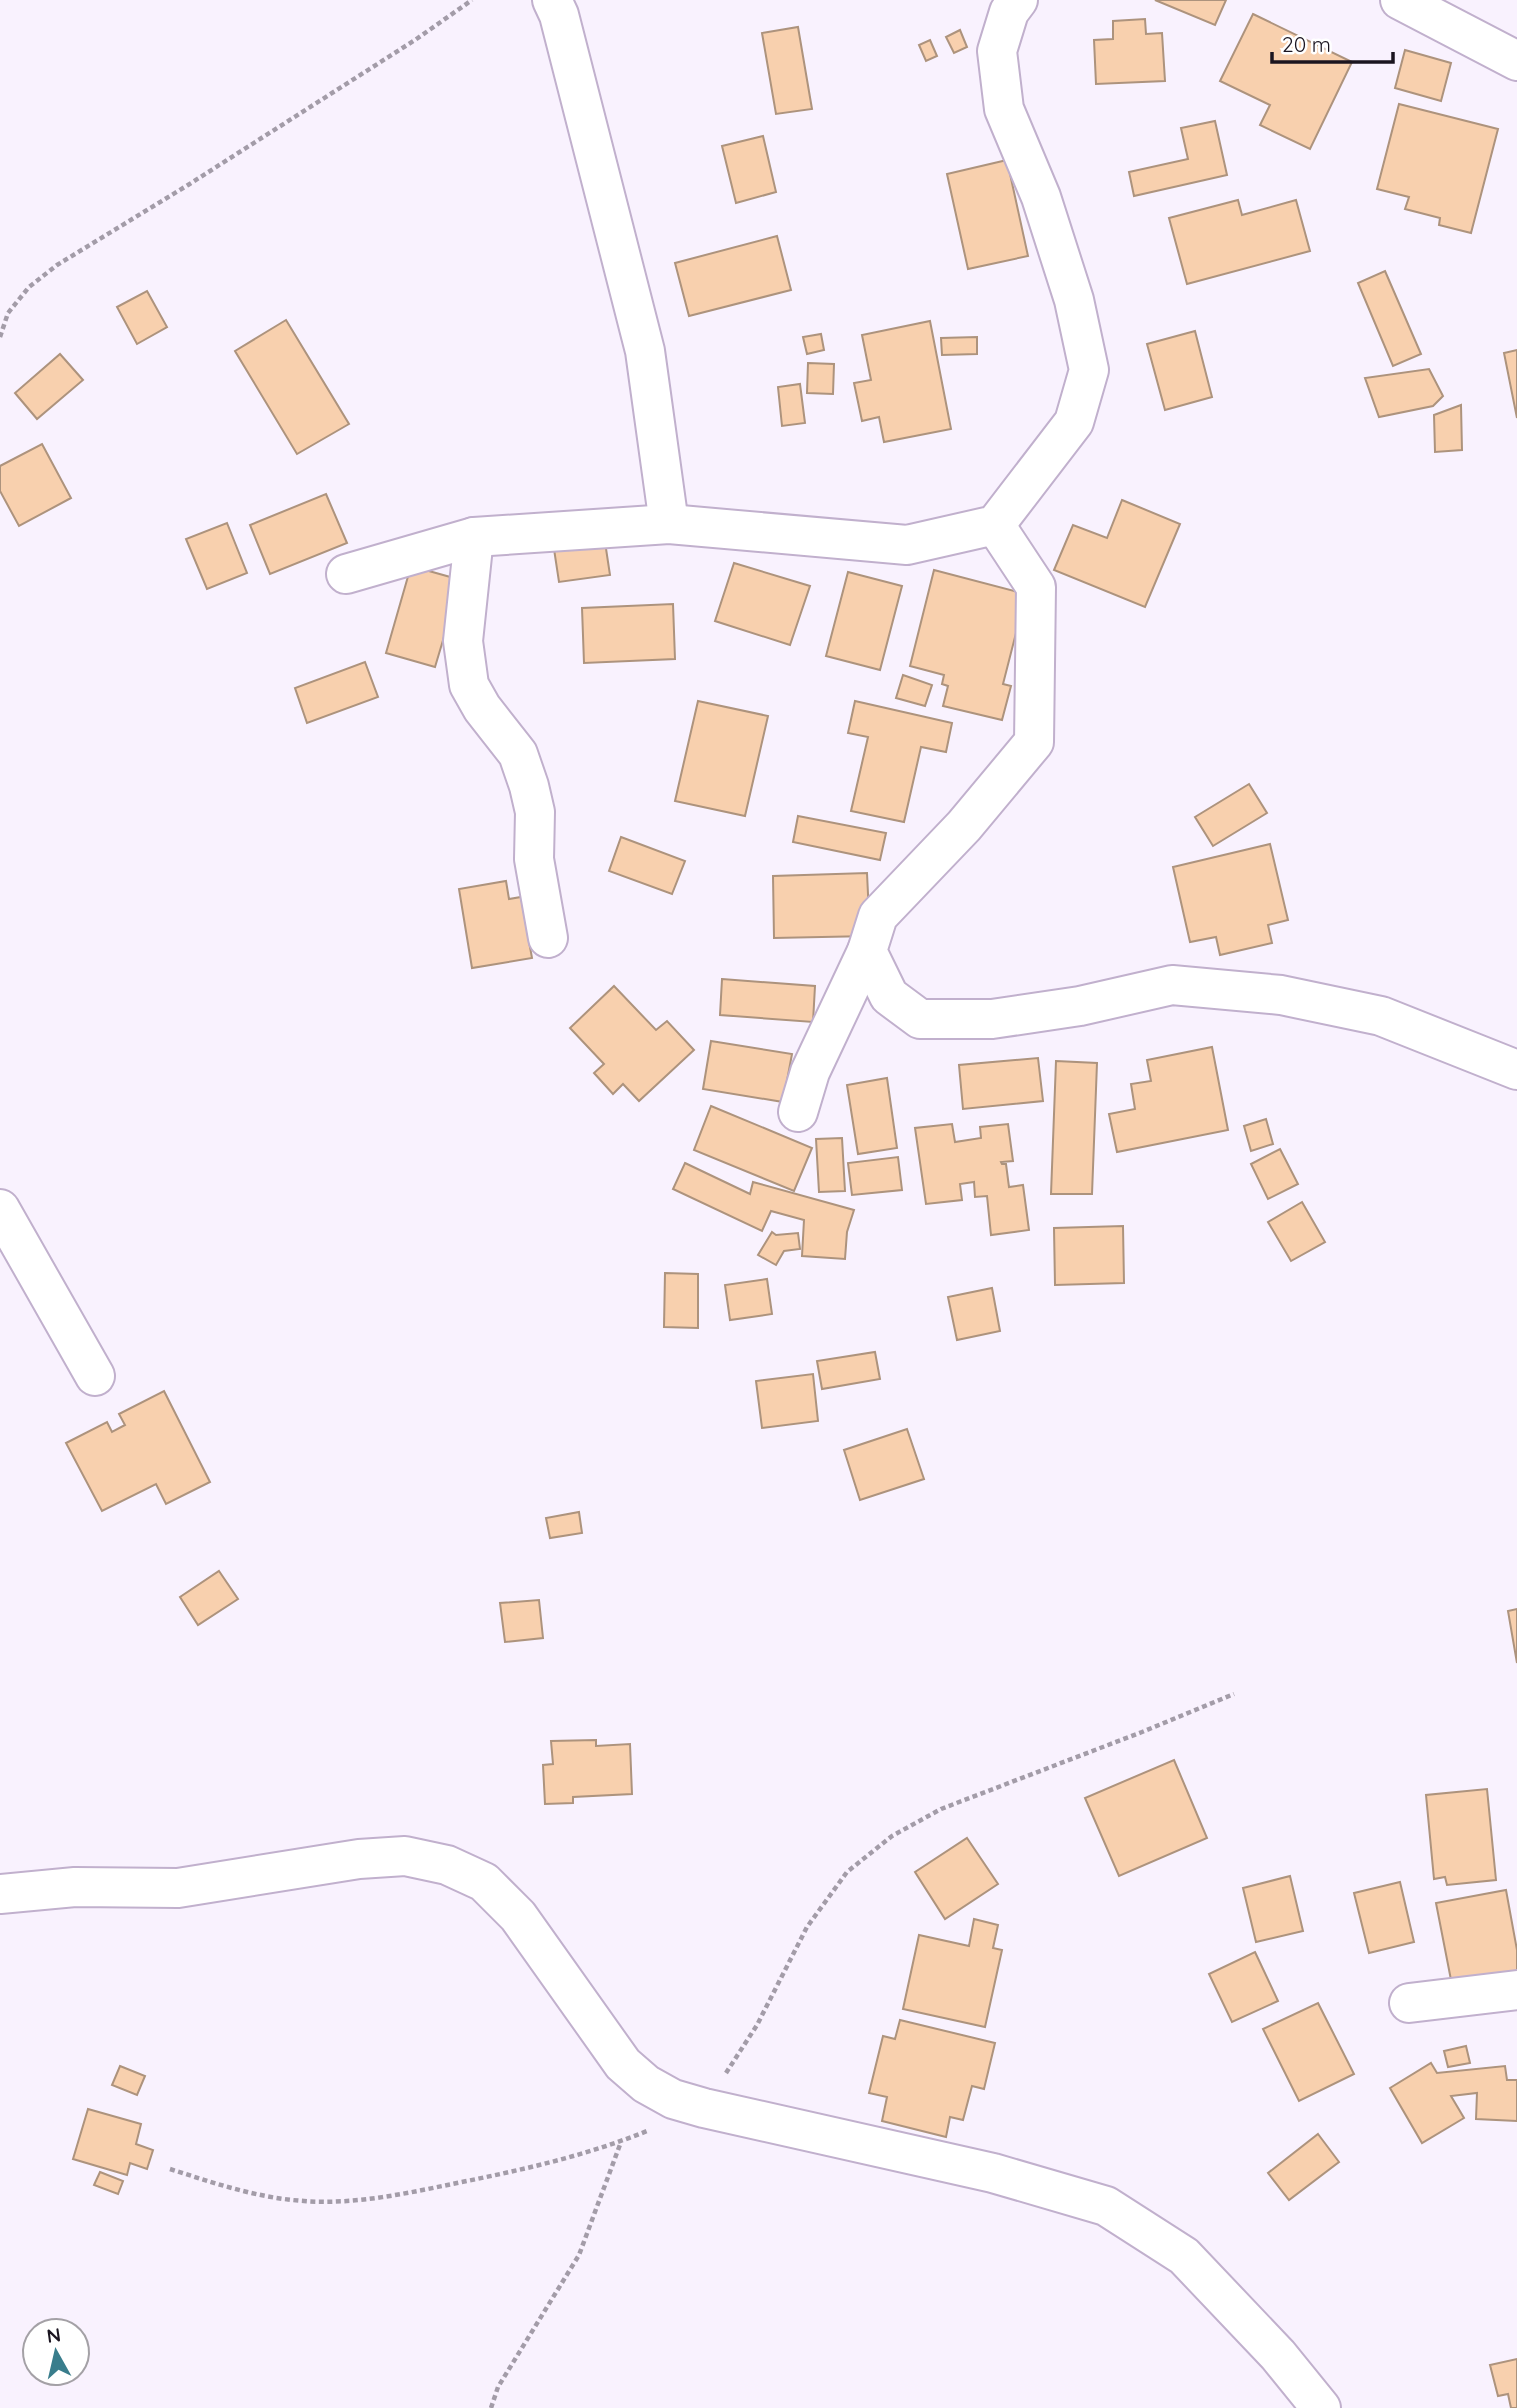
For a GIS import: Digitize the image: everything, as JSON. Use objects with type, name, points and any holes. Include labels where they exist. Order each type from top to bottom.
[{"type":"street","points":[[552,0],[559,15],[645,351],[669,524]]},
{"type":"street","points":[[346,574],[474,537],[669,524],[907,545],[995,525],[1074,422],[1089,370],[1074,300],[1045,210],[1004,108],[997,51],[1009,12],[1018,0]]},
{"type":"street","points":[[1400,0],[1517,61]]},
{"type":"street","points":[[798,1112],[810,1072],[867,951],[878,916],[964,827],[1034,742],[1036,587],[995,525]]},
{"type":"street","points":[[474,537],[463,641],[468,685],[482,708],[518,754],[529,786],[535,812],[534,859],[548,938]]},
{"type":"street","points":[[867,951],[889,996],[920,1019],[992,1019],[1080,1006],[1172,985],[1281,995],[1381,1016],[1517,1070]]},
{"type":"street","points":[[0,1209],[95,1376]]},
{"type":"street","points":[[0,1894],[75,1887],[178,1888],[359,1860],[405,1856],[447,1865],[484,1882],[517,1916],[623,2064],[646,2084],[673,2099],[704,2108],[993,2173],[1107,2206],[1184,2256],[1278,2356],[1321,2408]]},
{"type":"street","points":[[1409,2003],[1517,1990]]},
{"type":"path","points":[[0,337],[8,313],[29,287],[57,265],[188,185],[415,40],[472,0]]},
{"type":"path","points":[[170,2169],[246,2193],[305,2202],[404,2194],[534,2168],[622,2141],[704,2108],[757,2025],[807,1927],[847,1872],[892,1836],[941,1809],[1142,1732],[1234,1693]]},
{"type":"path","points":[[491,2408],[498,2387],[579,2255],[622,2141]]},
{"type":"building","points":[[1155,0],[1226,0],[1215,25]]},
{"type":"building","points":[[1253,14],[1352,62],[1310,149],[1260,125],[1270,105],[1220,81]]},
{"type":"building","points":[[1145,19],[1146,34],[1162,33],[1165,81],[1096,84],[1094,40],[1113,39],[1113,21]]},
{"type":"building","points":[[798,27],[812,109],[776,114],[762,33]]},
{"type":"building","points":[[960,30],[967,47],[954,53],[946,37]]},
{"type":"building","points":[[930,40],[937,56],[926,61],[919,45]]},
{"type":"building","points":[[1405,50],[1451,63],[1441,101],[1395,88]]},
{"type":"building","points":[[1399,104],[1498,129],[1471,233],[1439,225],[1440,218],[1405,209],[1409,197],[1377,189]]},
{"type":"building","points":[[1215,121],[1227,175],[1134,196],[1129,172],[1188,159],[1181,128]]},
{"type":"building","points":[[763,136],[776,192],[736,203],[722,146]]},
{"type":"building","points":[[1007,160],[1028,256],[968,269],[947,174]]},
{"type":"building","points":[[1238,200],[1242,215],[1296,200],[1310,251],[1187,284],[1169,218]]},
{"type":"building","points":[[777,236],[791,290],[689,316],[675,263]]},
{"type":"building","points":[[1385,271],[1421,354],[1393,366],[1358,283]]},
{"type":"building","points":[[147,291],[167,327],[137,344],[117,307]]},
{"type":"building","points":[[286,320],[349,424],[297,454],[235,351]]},
{"type":"building","points":[[930,321],[951,429],[884,442],[879,417],[862,421],[854,383],[871,380],[862,335]]},
{"type":"building","points":[[1195,331],[1212,397],[1165,410],[1147,344]]},
{"type":"building","points":[[821,334],[824,350],[807,354],[803,337]]},
{"type":"building","points":[[977,337],[977,354],[942,355],[941,338]]},
{"type":"building","points":[[1517,350],[1517,418],[1504,353]]},
{"type":"building","points":[[60,354],[83,380],[37,419],[15,393]]},
{"type":"building","points":[[808,363],[834,364],[833,394],[807,393]]},
{"type":"building","points":[[1429,369],[1443,396],[1433,406],[1379,417],[1365,378]]},
{"type":"building","points":[[800,384],[805,423],[782,426],[778,387]]},
{"type":"building","points":[[1461,405],[1462,450],[1435,452],[1434,415]]},
{"type":"building","points":[[42,444],[71,498],[19,526],[0,491],[0,466]]},
{"type":"building","points":[[326,494],[347,543],[270,574],[250,525]]},
{"type":"building","points":[[1122,500],[1180,524],[1145,607],[1054,570],[1073,525],[1107,538]]},
{"type":"building","points":[[227,523],[247,573],[207,589],[186,539]]},
{"type":"building","points":[[605,542],[610,575],[559,582],[554,549]]},
{"type":"building","points":[[734,563],[810,586],[790,645],[715,621]]},
{"type":"building","points":[[411,566],[461,580],[435,667],[386,653]]},
{"type":"building","points":[[934,570],[1026,594],[1003,684],[1011,686],[1002,720],[943,706],[948,686],[942,684],[944,675],[910,666]]},
{"type":"building","points":[[848,572],[902,586],[880,670],[826,656]]},
{"type":"building","points":[[673,604],[675,659],[584,663],[582,608]]},
{"type":"building","points":[[365,662],[378,697],[307,723],[295,688]]},
{"type":"building","points":[[903,675],[932,685],[925,706],[896,698]]},
{"type":"building","points":[[698,701],[768,716],[745,816],[675,801]]},
{"type":"building","points":[[855,701],[952,723],[946,752],[921,747],[904,822],[851,811],[868,737],[848,733]]},
{"type":"building","points":[[1249,784],[1267,813],[1213,846],[1195,817]]},
{"type":"building","points":[[798,816],[886,833],[880,860],[793,842]]},
{"type":"building","points":[[621,837],[685,861],[672,894],[609,871]]},
{"type":"building","points":[[1270,844],[1288,920],[1268,925],[1272,943],[1220,955],[1216,937],[1190,942],[1173,867]]},
{"type":"building","points":[[867,873],[870,936],[774,938],[773,876]]},
{"type":"building","points":[[506,881],[509,899],[521,897],[532,958],[472,968],[459,889]]},
{"type":"building","points":[[722,979],[815,986],[813,1022],[720,1015]]},
{"type":"building","points":[[614,986],[656,1030],[667,1021],[694,1050],[639,1101],[623,1084],[613,1094],[594,1073],[604,1064],[570,1028]]},
{"type":"building","points":[[711,1041],[792,1054],[783,1102],[703,1089]]},
{"type":"building","points":[[1212,1047],[1228,1130],[1117,1152],[1109,1114],[1135,1109],[1131,1084],[1151,1081],[1147,1060]]},
{"type":"building","points":[[1038,1058],[1043,1101],[963,1109],[959,1065]]},
{"type":"building","points":[[1056,1061],[1097,1063],[1092,1194],[1051,1194]]},
{"type":"building","points":[[887,1078],[897,1148],[858,1154],[847,1085]]},
{"type":"building","points":[[711,1106],[812,1148],[794,1191],[694,1150]]},
{"type":"building","points":[[1266,1119],[1273,1144],[1251,1151],[1244,1126]]},
{"type":"building","points":[[952,1124],[955,1142],[981,1138],[980,1127],[1008,1124],[1013,1161],[1001,1162],[1006,1164],[1009,1187],[1023,1185],[1029,1230],[991,1235],[987,1196],[975,1197],[974,1182],[960,1184],[962,1200],[926,1204],[915,1128]]},
{"type":"building","points":[[842,1138],[845,1191],[819,1192],[816,1139]]},
{"type":"building","points":[[1280,1149],[1298,1184],[1268,1199],[1251,1164]]},
{"type":"building","points":[[898,1157],[902,1190],[852,1195],[848,1163]]},
{"type":"building","points":[[685,1163],[750,1194],[753,1182],[854,1210],[847,1232],[845,1259],[802,1256],[804,1220],[771,1211],[762,1231],[673,1189]]},
{"type":"building","points":[[1302,1202],[1325,1242],[1291,1261],[1268,1222]]},
{"type":"building","points":[[1123,1226],[1124,1283],[1055,1285],[1054,1228]]},
{"type":"building","points":[[772,1232],[776,1235],[798,1233],[800,1249],[784,1251],[776,1265],[758,1255]]},
{"type":"building","points":[[665,1273],[698,1274],[698,1328],[664,1327]]},
{"type":"building","points":[[767,1279],[772,1314],[730,1320],[725,1285]]},
{"type":"building","points":[[992,1288],[1000,1331],[957,1340],[948,1297]]},
{"type":"building","points":[[875,1352],[880,1379],[822,1389],[817,1361]]},
{"type":"building","points":[[813,1374],[818,1421],[762,1428],[756,1381]]},
{"type":"building","points":[[164,1391],[210,1482],[166,1504],[156,1484],[102,1511],[66,1443],[107,1422],[112,1432],[125,1425],[119,1414]]},
{"type":"building","points":[[907,1429],[924,1479],[860,1500],[844,1450]]},
{"type":"building","points":[[579,1512],[582,1533],[550,1538],[546,1518]]},
{"type":"building","points":[[219,1571],[238,1599],[198,1625],[180,1597]]},
{"type":"building","points":[[539,1600],[543,1638],[505,1642],[500,1603]]},
{"type":"building","points":[[1517,1609],[1517,1663],[1508,1611]]},
{"type":"building","points":[[596,1740],[596,1746],[630,1744],[632,1794],[573,1797],[573,1803],[545,1804],[543,1765],[553,1764],[551,1741]]},
{"type":"building","points":[[1174,1760],[1207,1838],[1119,1876],[1085,1798]]},
{"type":"building","points":[[1487,1789],[1496,1880],[1447,1885],[1445,1877],[1434,1879],[1426,1795]]},
{"type":"building","points":[[967,1838],[998,1884],[945,1919],[915,1872]]},
{"type":"building","points":[[1290,1876],[1303,1931],[1256,1942],[1243,1888]]},
{"type":"building","points":[[1400,1882],[1414,1942],[1369,1953],[1354,1893]]},
{"type":"building","points":[[1506,1890],[1517,1950],[1517,1974],[1452,1985],[1436,1903]]},
{"type":"building","points":[[974,1919],[998,1925],[993,1948],[1002,1950],[985,2027],[903,2009],[919,1935],[969,1946]]},
{"type":"building","points":[[1255,1952],[1278,2001],[1232,2022],[1209,1974]]},
{"type":"building","points":[[1318,2003],[1354,2074],[1299,2101],[1263,2029]]},
{"type":"building","points":[[900,2020],[995,2043],[984,2089],[972,2086],[963,2120],[950,2117],[946,2137],[882,2121],[887,2097],[869,2093],[883,2036],[895,2039]]},
{"type":"building","points":[[1466,2046],[1470,2063],[1448,2067],[1444,2051]]},
{"type":"building","points":[[1431,2063],[1437,2073],[1505,2066],[1507,2080],[1517,2080],[1517,2121],[1476,2119],[1477,2093],[1451,2096],[1464,2118],[1422,2143],[1390,2088]]},
{"type":"building","points":[[120,2066],[145,2076],[137,2095],[112,2085]]},
{"type":"building","points":[[88,2109],[141,2124],[136,2144],[153,2150],[147,2169],[130,2163],[127,2175],[73,2159]]},
{"type":"building","points":[[1318,2134],[1339,2162],[1289,2200],[1268,2173]]},
{"type":"building","points":[[100,2172],[123,2181],[118,2194],[94,2185]]},
{"type":"building","points":[[1517,2359],[1517,2408],[1511,2408],[1508,2394],[1498,2396],[1490,2365]]}]
